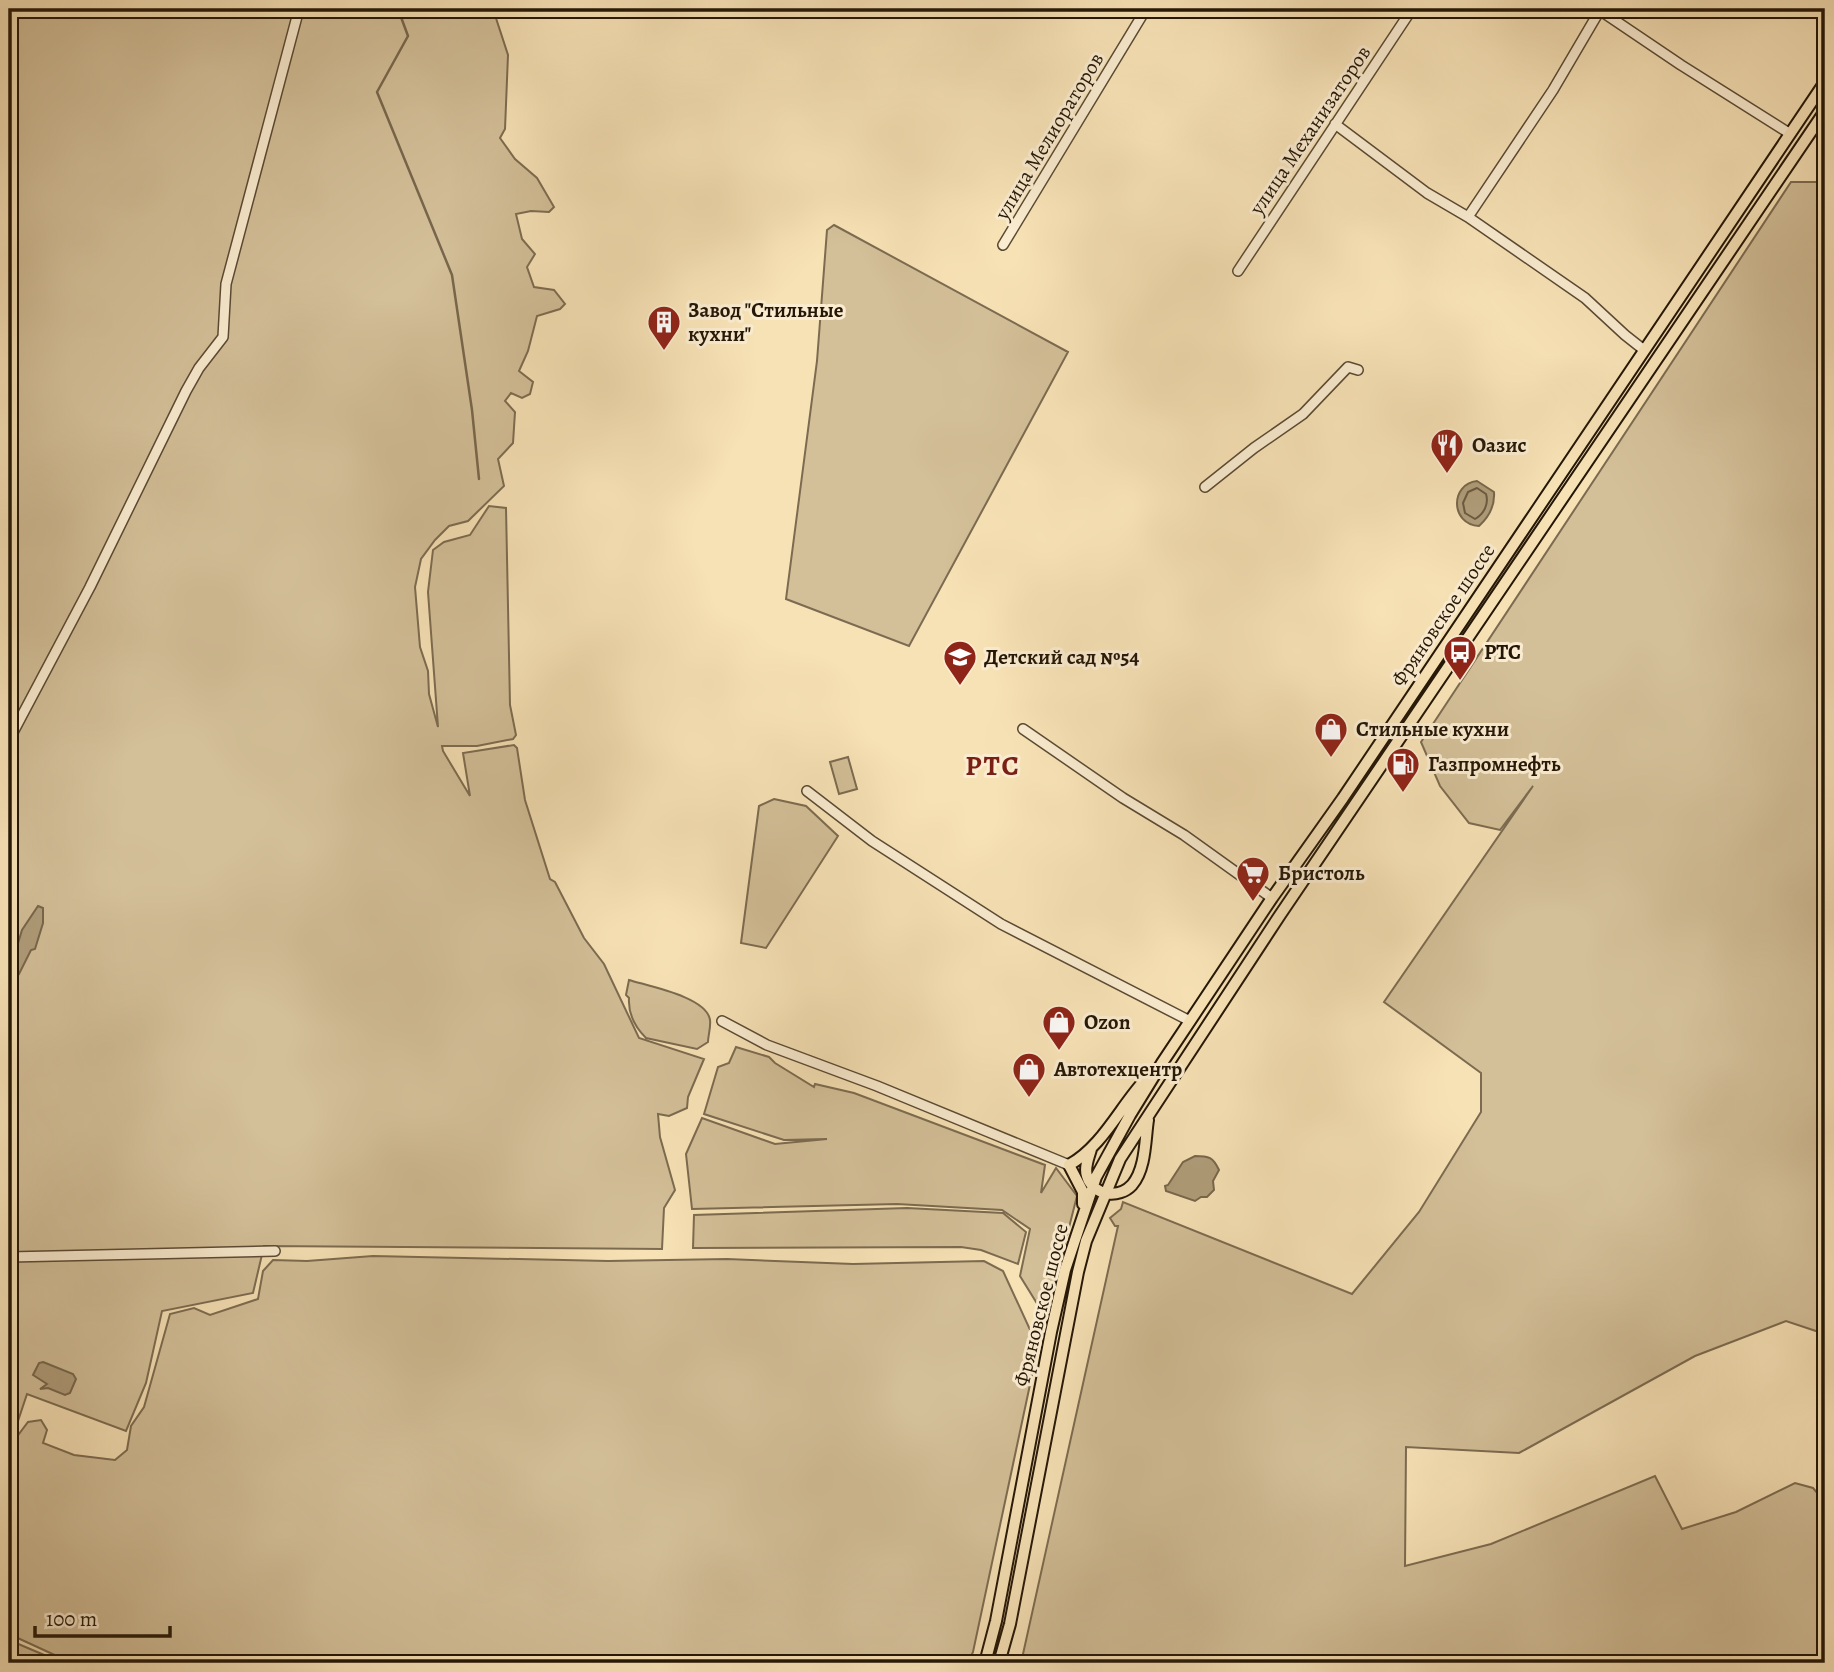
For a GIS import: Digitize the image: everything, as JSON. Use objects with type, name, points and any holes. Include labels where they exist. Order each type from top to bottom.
[{"type":"main road","name":"Фряновское шоссе","points":[[985,1663],[996,1621],[1065,1270],[1093,1186],[1108,1153],[1162,1063],[1272,898],[1343,798],[1825,82]]},
{"type":"main road","name":"Фряновское шоссе","points":[[999,1663],[1010,1624],[1078,1272],[1086,1241],[1120,1159],[1273,925],[1825,111]]},
{"type":"main road","points":[[1069,1165],[1091,1149],[1135,1091],[1162,1063]]},
{"type":"main road","points":[[1069,1165],[1105,1193],[1119,1193],[1132,1186],[1141,1164],[1149,1115]]},
{"type":"main road","points":[[1091,1149],[1086,1167],[1087,1177],[1093,1186]]},
{"type":"main road","points":[[1069,1165],[1083,1192],[1083,1215]]},
{"type":"street","points":[[9,740],[90,587],[186,391],[199,368],[223,337],[226,284],[299,9]]},
{"type":"street","name":"улица Мелиораторов","points":[[1003,245],[1146,9]]},
{"type":"street","name":"улица Механизаторов","points":[[1238,271],[1412,9]]},
{"type":"street","points":[[1468,217],[1553,90],[1599,9],[1789,133]]},
{"type":"street","points":[[1335,124],[1427,193],[1468,217],[1585,298],[1644,349]]},
{"type":"street","points":[[1205,487],[1303,414],[1348,367],[1358,370]]},
{"type":"street","points":[[1023,729],[1123,798],[1184,835],[1272,898]]},
{"type":"street","points":[[807,791],[872,841],[1001,924],[1190,1021]]},
{"type":"street","points":[[722,1021],[767,1045],[877,1086],[1069,1165]]},
{"type":"street","points":[[9,1257],[275,1251]]},
{"type":"shaded area","points":[[9,9],[493,9],[508,55],[505,129],[500,138],[515,159],[537,178],[554,207],[549,212],[516,214],[522,239],[535,254],[527,267],[534,287],[554,290],[565,304],[560,309],[537,316],[528,351],[519,371],[533,382],[530,394],[522,398],[511,393],[505,401],[515,412],[513,443],[498,459],[504,486],[468,521],[449,526],[421,559],[415,587],[420,647],[428,671],[429,694],[438,727],[428,592],[433,550],[444,542],[470,535],[489,506],[506,508],[510,705],[516,735],[513,739],[477,746],[442,746],[443,751],[470,796],[463,753],[514,745],[517,748],[525,800],[550,879],[555,882],[584,938],[604,964],[639,1038],[704,1059],[688,1097],[687,1108],[669,1116],[658,1114],[660,1137],[675,1190],[664,1208],[662,1249],[264,1246],[253,1293],[162,1311],[146,1383],[126,1431],[27,1394],[9,1448]]},
{"type":"shaded area","points":[[1791,182],[1825,182],[1825,1334],[1786,1321],[1695,1356],[1519,1453],[1406,1447],[1405,1566],[1491,1544],[1655,1476],[1682,1529],[1736,1512],[1795,1483],[1813,1488],[1825,1502],[1825,1663],[1021,1663],[1118,1226],[1115,1226],[1110,1218],[1121,1209],[1123,1202],[1352,1294],[1419,1212],[1481,1112],[1481,1073],[1384,1002],[1533,786],[1500,830],[1469,823],[1440,786],[1421,742]]},
{"type":"shaded area","points":[[834,225],[1068,352],[909,646],[786,599],[817,361],[827,230]]},
{"type":"shaded area","points":[[848,757],[857,789],[839,794],[830,762]]},
{"type":"shaded area","points":[[774,799],[806,806],[838,836],[766,948],[741,943],[759,806]]},
{"type":"shaded area","points":[[629,980],[676,994],[699,1005],[710,1020],[708,1042],[697,1049],[646,1038],[631,1014],[629,998],[626,995]]},
{"type":"shaded area","points":[[736,1047],[769,1057],[814,1087],[815,1084],[854,1093],[1045,1165],[1041,1193],[1056,1168],[1077,1196],[1046,1318],[1020,1276],[1030,1229],[1002,1210],[897,1204],[692,1209],[686,1154],[702,1118],[775,1144],[827,1139],[784,1140],[704,1114],[718,1067],[729,1063]]},
{"type":"shaded area","points":[[907,1208],[1003,1213],[1026,1232],[1018,1264],[981,1250],[961,1247],[693,1248],[694,1215]]},
{"type":"shaded area","points":[[373,1256],[608,1261],[727,1259],[853,1264],[984,1261],[1003,1271],[1038,1347],[973,1652],[968,1663],[72,1663],[9,1634],[9,1457],[16,1438],[28,1422],[41,1420],[47,1430],[43,1443],[74,1455],[115,1460],[127,1450],[131,1426],[144,1407],[170,1314],[194,1308],[210,1315],[258,1299],[263,1271],[273,1260],[307,1261]]},
{"type":"shaded area","points":[[9,1640],[63,1663],[9,1663]]},
{"type":"water","points":[[1477,481],[1494,492],[1491,510],[1479,526],[1469,524],[1463,519],[1457,504],[1462,489]]},
{"type":"water","points":[[38,906],[43,908],[43,923],[35,949],[31,950],[19,974],[10,970],[22,930]]},
{"type":"water","points":[[1195,1156],[1210,1158],[1217,1166],[1219,1170],[1213,1181],[1214,1190],[1207,1197],[1195,1201],[1166,1191],[1165,1186],[1183,1162]]},
{"type":"water","points":[[43,1362],[73,1374],[76,1379],[70,1393],[65,1395],[48,1388],[40,1389],[47,1384],[33,1375],[39,1363]]},
{"type":"waterway","points":[[398,9],[408,36],[377,92],[452,275],[472,410],[479,479]]},
{"type":"place","name":"Завод \"Стильные кухни\"","points":[[664,352]]},
{"type":"place","name":"Оазис","points":[[1447,475]]},
{"type":"place","name":"РТС","points":[[1460,682]]},
{"type":"place","name":"Детский сад №54","points":[[960,687]]},
{"type":"place","name":"Стильные кухни","points":[[1331,759]]},
{"type":"place","name":"Газпромнефть","points":[[1403,794]]},
{"type":"place","name":"Бристоль","points":[[1253,903]]},
{"type":"place","name":"Ozon","points":[[1059,1052]]},
{"type":"place","name":"Автотехцентр","points":[[1029,1099]]},
{"type":"district","name":"РТС","points":[[993,766]]}]
